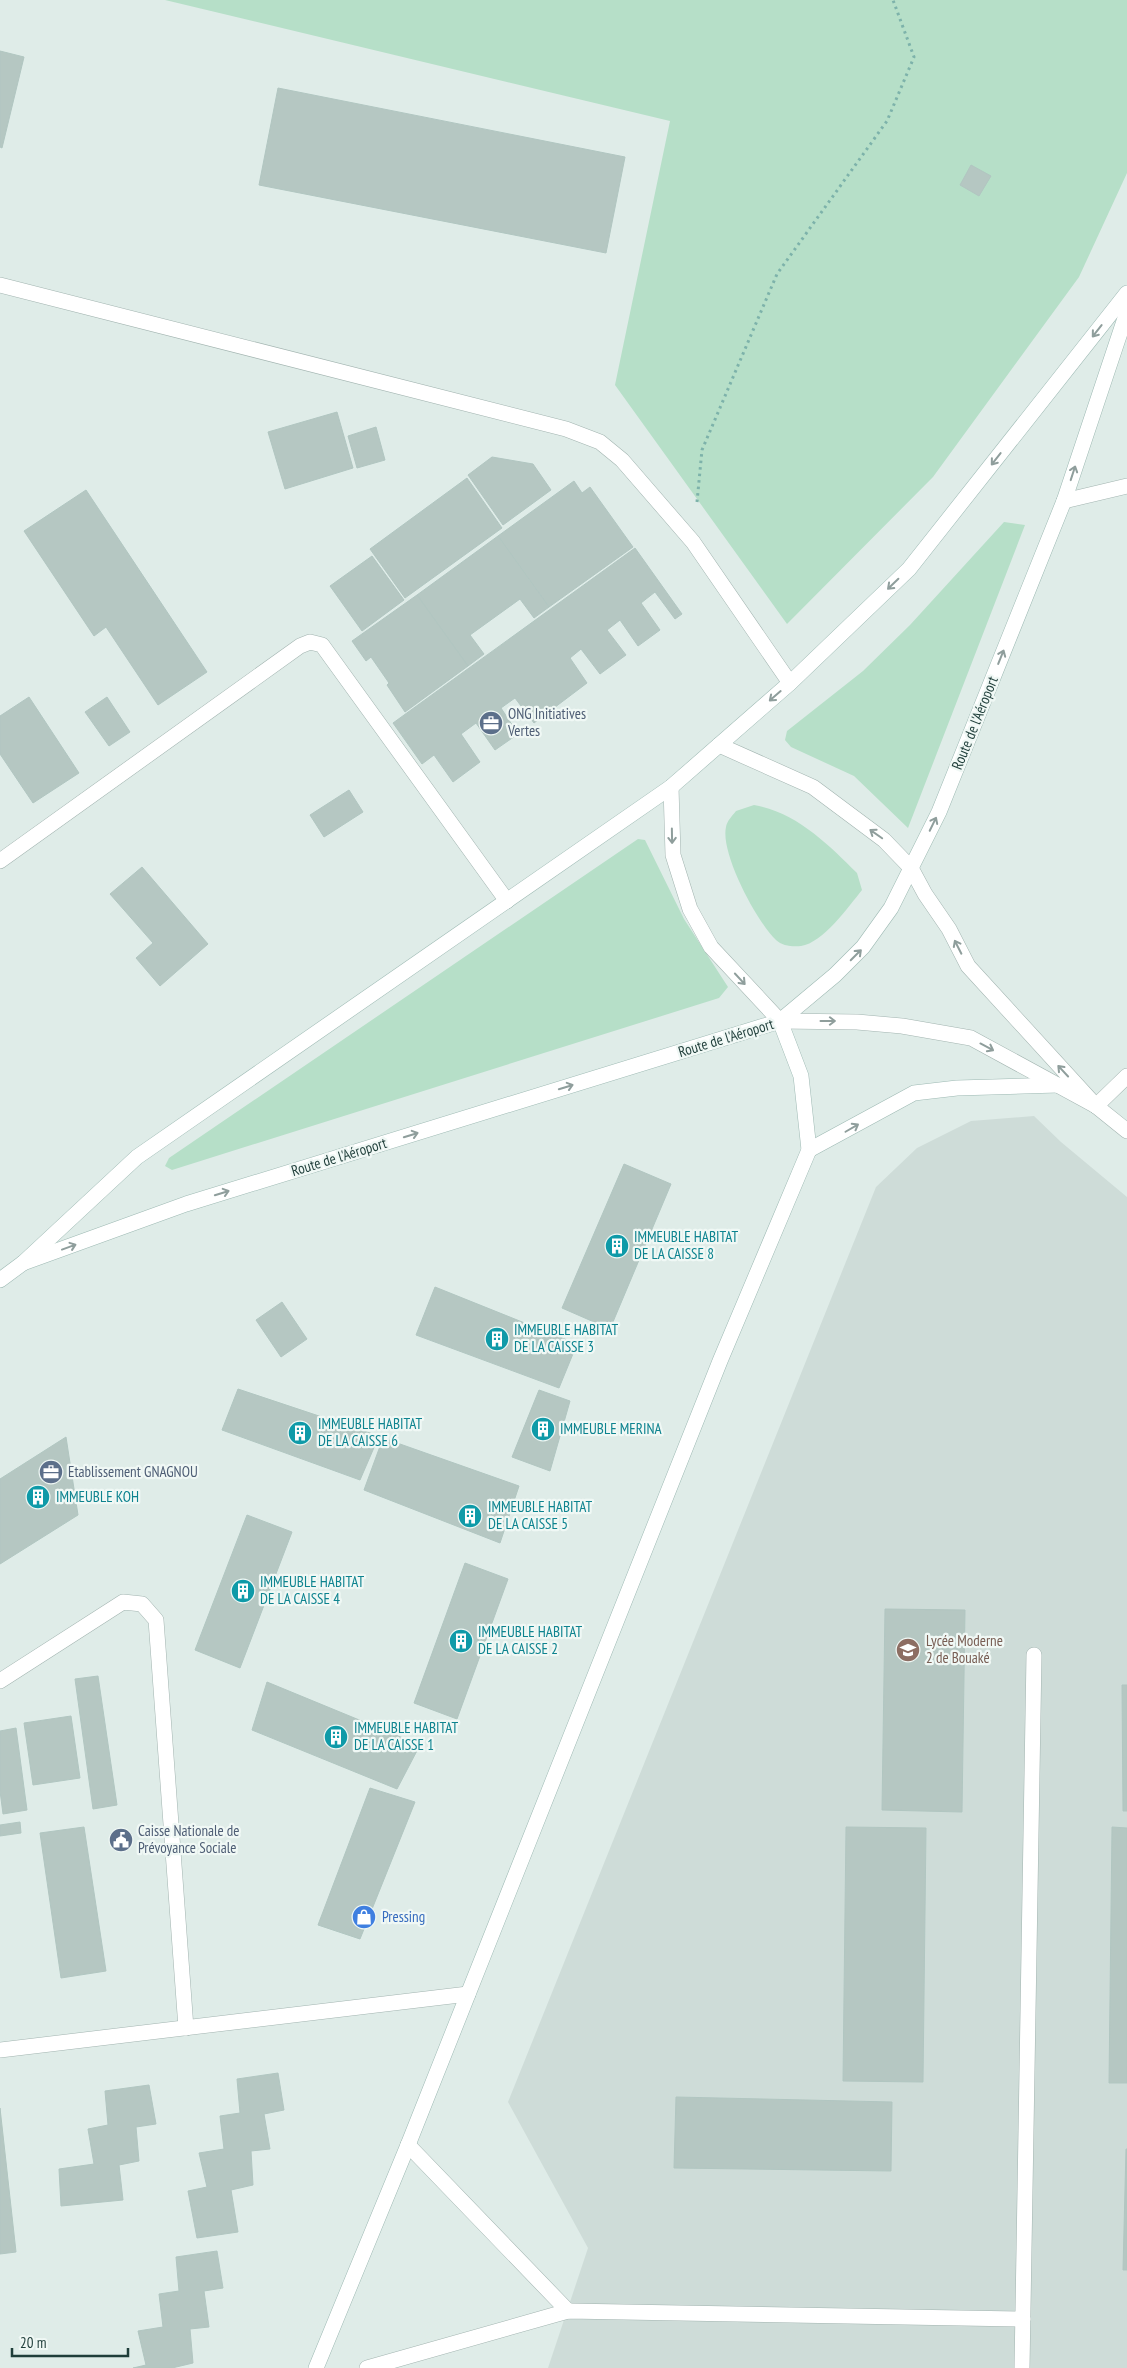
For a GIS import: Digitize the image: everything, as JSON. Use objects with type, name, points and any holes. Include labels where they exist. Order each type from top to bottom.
[{"type":"main road","points":[[0,285],[575,432],[600,442],[622,460],[693,542],[790,683]]},
{"type":"main road","name":"Route de l'Aéroport","points":[[0,1280],[23,1263],[137,1157],[671,787],[790,683],[909,569],[1127,293]]},
{"type":"main road","name":"Route de l'Aéroport","points":[[23,1263],[186,1204],[780,1021],[835,976],[863,947],[891,908],[939,812],[1064,501],[1127,312]]},
{"type":"main road","points":[[1064,501],[1127,486]]},
{"type":"main road","points":[[0,861],[300,646],[310,642],[322,645],[507,901]]},
{"type":"main road","points":[[719,745],[813,787],[884,840],[912,868],[926,894],[949,929],[968,966],[1096,1106],[1127,1131]]},
{"type":"main road","points":[[316,2368],[408,2145],[720,1362],[809,1150],[801,1076],[780,1021],[711,947],[690,909],[673,855],[671,787]]},
{"type":"main road","points":[[780,1021],[875,1023],[971,1038],[1096,1106]]},
{"type":"main road","points":[[1096,1106],[1127,1076]]},
{"type":"main road","points":[[809,1150],[914,1093],[957,1088],[1058,1085]]},
{"type":"main road","points":[[0,1681],[123,1602],[142,1604],[156,1620],[186,2028]]},
{"type":"main road","points":[[1022,2368],[1034,1655]]},
{"type":"main road","points":[[0,2050],[468,1994]]},
{"type":"main road","points":[[408,2145],[568,2311]]},
{"type":"main road","points":[[367,2368],[568,2311],[1023,2319]]},
{"type":"path","points":[[693,542],[702,450],[777,274],[887,121],[914,57],[893,0]]},
{"type":"shaded area","name":"Lycée Moderne 2 de Bouaké","points":[[1034,1116],[1061,1142],[1127,1197],[1127,2368],[548,2368],[588,2248],[508,2102],[876,1187],[917,1148],[971,1121]]},
{"type":"green space","points":[[165,0],[1127,0],[1127,173],[1079,277],[933,477],[787,624],[615,385],[670,121]]},
{"type":"green space","points":[[1004,522],[1025,525],[908,828],[854,776],[791,747],[785,740],[787,731],[863,671],[910,625]]},
{"type":"green space","points":[[754,805],[784,814],[797,822],[835,851],[857,873],[862,890],[827,931],[818,938],[801,946],[781,944],[768,931],[750,903],[734,869],[726,839],[726,827],[736,811]]},
{"type":"green space","points":[[638,839],[645,840],[684,919],[728,987],[719,998],[172,1170],[165,1166],[169,1158]]},
{"type":"building","points":[[0,51],[24,57],[2,148],[0,147]]},
{"type":"building","points":[[278,88],[625,157],[606,253],[259,185]]},
{"type":"building","points":[[971,165],[991,176],[979,196],[960,185]]},
{"type":"building","points":[[337,412],[353,468],[285,489],[268,432]]},
{"type":"building","points":[[376,427],[385,460],[357,468],[348,436]]},
{"type":"building","points":[[492,457],[533,464],[551,490],[503,525],[468,475]]},
{"type":"building","points":[[467,478],[502,528],[405,598],[370,549]]},
{"type":"building","points":[[574,481],[582,493],[590,487],[633,547],[549,607],[498,536]]},
{"type":"building","points":[[86,490],[207,672],[158,705],[106,627],[94,636],[24,531]]},
{"type":"building","points":[[498,536],[549,607],[534,618],[520,599],[470,635],[484,654],[468,666],[417,595]]},
{"type":"building","points":[[635,548],[682,614],[675,619],[655,592],[641,603],[660,630],[638,646],[620,620],[607,630],[626,655],[600,674],[581,649],[570,658],[587,683],[534,723],[515,698],[501,708],[518,734],[495,750],[476,723],[461,734],[480,762],[453,782],[434,755],[422,764],[393,723]]},
{"type":"building","points":[[372,556],[404,600],[362,631],[330,586]]},
{"type":"building","points":[[417,595],[468,666],[405,712],[387,685],[389,683],[371,657],[366,661],[352,641]]},
{"type":"building","points":[[29,697],[79,773],[33,803],[0,754],[0,716]]},
{"type":"building","points":[[107,697],[130,732],[109,746],[85,712]]},
{"type":"building","points":[[349,790],[363,812],[324,837],[310,815]]},
{"type":"building","points":[[142,867],[208,944],[160,986],[136,958],[153,943],[110,894]]},
{"type":"building","name":"IMMEUBLE HABITAT DE LA CAISSE 8","points":[[624,1164],[671,1184],[610,1329],[562,1308]]},
{"type":"building","name":"IMMEUBLE HABITAT DE LA CAISSE 3","points":[[435,1287],[577,1344],[559,1388],[416,1335]]},
{"type":"building","points":[[282,1302],[307,1339],[281,1357],[256,1320]]},
{"type":"building","name":"IMMEUBLE HABITAT DE LA CAISSE 6","points":[[238,1389],[379,1436],[360,1480],[222,1430]]},
{"type":"building","name":"IMMEUBLE MERINA","points":[[539,1390],[570,1401],[550,1471],[512,1457]]},
{"type":"building","name":"IMMEUBLE KOH","points":[[66,1437],[78,1515],[0,1564],[0,1479]]},
{"type":"building","name":"IMMEUBLE HABITAT DE LA CAISSE 5","points":[[383,1438],[519,1486],[500,1543],[364,1490]]},
{"type":"building","name":"IMMEUBLE HABITAT DE LA CAISSE 4","points":[[247,1515],[292,1532],[240,1668],[195,1650]]},
{"type":"building","name":"IMMEUBLE HABITAT DE LA CAISSE 2","points":[[465,1563],[508,1579],[457,1719],[414,1703]]},
{"type":"building","points":[[885,1609],[965,1610],[962,1812],[882,1810]]},
{"type":"building","points":[[98,1676],[117,1805],[93,1809],[75,1679]]},
{"type":"building","name":"IMMEUBLE HABITAT DE LA CAISSE 1","points":[[267,1682],[420,1745],[397,1789],[252,1730]]},
{"type":"building","points":[[1122,1685],[1127,1685],[1127,1811],[1123,1811]]},
{"type":"building","points":[[71,1716],[80,1778],[33,1785],[24,1723]]},
{"type":"building","points":[[16,1728],[27,1810],[3,1814],[0,1791],[0,1731]]},
{"type":"building","name":"IMMEUBLE HABITAT DE LA CAISSE 1","points":[[370,1788],[415,1802],[360,1939],[318,1925]]},
{"type":"building","points":[[20,1822],[21,1833],[0,1836],[0,1825]]},
{"type":"building","points":[[84,1827],[106,1971],[61,1978],[40,1833]]},
{"type":"building","points":[[846,1827],[926,1828],[923,2082],[843,2081]]},
{"type":"building","points":[[1112,1827],[1127,1828],[1127,2083],[1109,2083]]},
{"type":"building","points":[[278,2073],[284,2110],[264,2114],[270,2149],[251,2151],[253,2185],[231,2190],[238,2232],[197,2238],[188,2191],[207,2187],[199,2153],[224,2149],[220,2116],[240,2113],[237,2079]]},
{"type":"building","points":[[149,2085],[156,2124],[136,2127],[139,2161],[119,2165],[123,2200],[61,2206],[59,2169],[94,2164],[88,2129],[108,2125],[105,2091]]},
{"type":"building","points":[[676,2097],[892,2102],[891,2171],[674,2168]]},
{"type":"building","points":[[0,2108],[16,2252],[0,2254]]},
{"type":"building","points":[[1126,2149],[1127,2270],[1123,2270]]},
{"type":"building","points":[[217,2251],[223,2288],[204,2291],[209,2327],[190,2329],[193,2363],[172,2368],[133,2368],[146,2365],[138,2331],[163,2327],[159,2294],[179,2291],[176,2257]]},
{"type":"place","name":"ONG Initiatives Vertes","points":[[491,723]]},
{"type":"place","name":"IMMEUBLE HABITAT DE LA CAISSE 8","points":[[617,1246]]},
{"type":"place","name":"IMMEUBLE HABITAT DE LA CAISSE 3","points":[[497,1339]]},
{"type":"place","name":"IMMEUBLE MERINA","points":[[543,1429]]},
{"type":"place","name":"IMMEUBLE HABITAT DE LA CAISSE 6","points":[[300,1433]]},
{"type":"place","name":"Etablissement GNAGNOU","points":[[51,1472]]},
{"type":"place","name":"IMMEUBLE KOH","points":[[38,1497]]},
{"type":"place","name":"IMMEUBLE HABITAT DE LA CAISSE 5","points":[[470,1516]]},
{"type":"place","name":"IMMEUBLE HABITAT DE LA CAISSE 4","points":[[243,1591]]},
{"type":"place","name":"IMMEUBLE HABITAT DE LA CAISSE 2","points":[[461,1641]]},
{"type":"place","name":"Lycée Moderne 2 de Bouaké","points":[[908,1650]]},
{"type":"place","name":"IMMEUBLE HABITAT DE LA CAISSE 1","points":[[336,1737]]},
{"type":"place","name":"Caisse Nationale de Prévoyance Sociale","points":[[121,1840]]},
{"type":"place","name":"Pressing","points":[[364,1917]]}]
